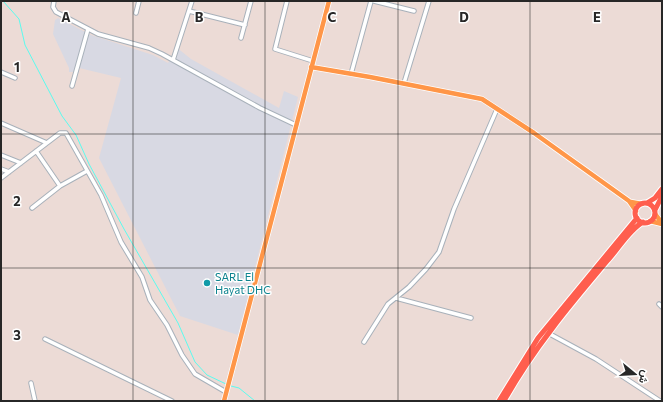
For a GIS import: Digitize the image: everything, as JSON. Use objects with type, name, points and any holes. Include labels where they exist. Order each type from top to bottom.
[{"type":"highway","points":[[499,401],[542,333],[637,218],[636,210],[644,203],[654,198],[662,189]]},
{"type":"highway","points":[[504,401],[548,333],[628,236],[643,222],[650,221],[662,196]]},
{"type":"highway","points":[[644,203],[652,205],[655,212]]},
{"type":"highway","points":[[637,218],[643,222]]},
{"type":"main road","points":[[224,401],[329,1]]},
{"type":"main road","points":[[311,68],[404,83],[482,99],[534,133],[629,201],[636,210]]},
{"type":"main road","points":[[629,201],[644,203]]},
{"type":"main road","points":[[655,212],[662,224]]},
{"type":"main road","points":[[650,221],[662,224]]},
{"type":"street","points":[[54,1],[53,7],[56,12],[88,29],[98,34],[149,48],[260,108],[296,125]]},
{"type":"street","points":[[136,12],[139,1]]},
{"type":"street","points":[[173,60],[192,1]]},
{"type":"street","points":[[241,38],[251,1]]},
{"type":"street","points":[[287,1],[275,49],[313,61]]},
{"type":"street","points":[[351,74],[371,1]]},
{"type":"street","points":[[374,1],[414,11]]},
{"type":"street","points":[[404,83],[429,1]]},
{"type":"street","points":[[189,10],[245,25]]},
{"type":"street","points":[[72,86],[88,29]]},
{"type":"street","points":[[1,72],[15,78]]},
{"type":"street","points":[[364,342],[388,304],[409,287],[439,252],[454,209],[497,109]]},
{"type":"street","points":[[1,123],[47,143]]},
{"type":"street","points":[[1,178],[61,132],[65,133],[101,196],[125,251],[142,277],[153,304],[167,325],[190,368],[195,374],[227,387]]},
{"type":"street","points":[[36,151],[60,186]]},
{"type":"street","points":[[1,155],[20,163]]},
{"type":"street","points":[[1,169],[9,172]]},
{"type":"street","points":[[32,208],[60,186],[87,171]]},
{"type":"street","points":[[396,298],[471,318]]},
{"type":"street","points":[[548,333],[596,359],[660,401]]},
{"type":"street","points":[[45,339],[63,346],[172,401]]},
{"type":"street","points":[[31,383],[34,401]]},
{"type":"shaded area","points":[[58,18],[91,35],[153,55],[168,63],[176,47],[191,59],[279,108],[284,91],[298,97],[238,335],[180,316],[99,158],[121,78],[75,67],[73,72],[69,72],[69,68],[53,34],[55,20]]},
{"type":"waterway","points":[[3,1],[19,19],[25,45],[62,116],[76,135],[89,164],[124,229],[178,323],[195,362],[207,375],[226,384]]},
{"type":"waterway","points":[[231,386],[239,388],[255,401]]},
{"type":"place","name":"SARL El Hayat DHC","points":[[207,283]]}]
